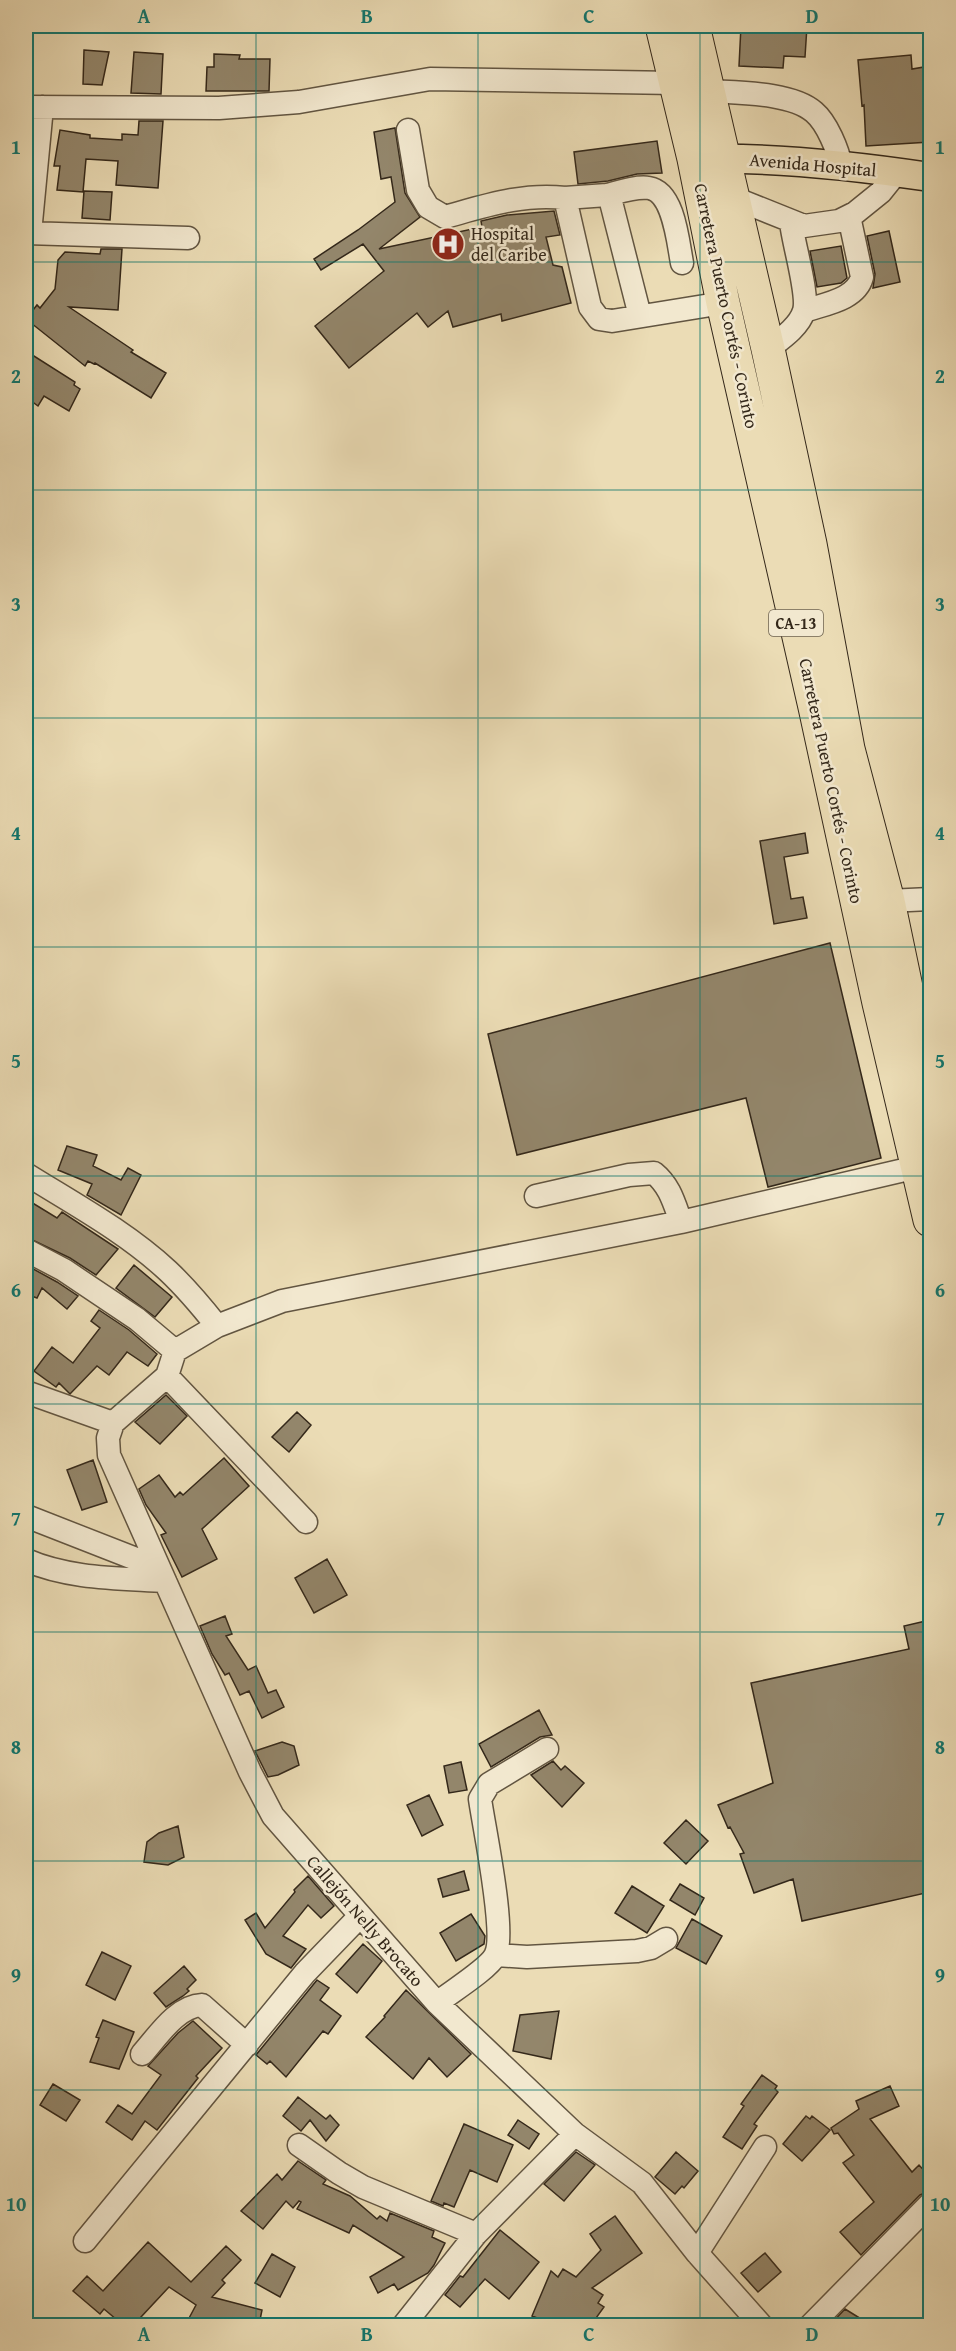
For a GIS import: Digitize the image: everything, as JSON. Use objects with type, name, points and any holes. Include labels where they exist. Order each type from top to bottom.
[{"type":"highway","name":"Carretera Puerto Cortés - Corinto","points":[[662,26],[675,83],[710,159],[734,198],[810,544],[848,749],[888,902],[930,1102]]},
{"type":"highway","name":"Carretera Puerto Cortés - Corinto","points":[[693,26],[708,92],[710,159],[723,303],[815,707],[879,1003],[924,1165],[930,1220]]},
{"type":"main road","name":"Avenida Hospital","points":[[710,159],[841,166],[930,177]]},
{"type":"street","points":[[188,238],[28,233],[34,107],[219,108],[299,102],[430,79],[675,83]]},
{"type":"street","points":[[708,92],[766,95],[794,102],[814,112],[837,146],[841,166]]},
{"type":"street","points":[[408,130],[418,190],[428,207],[445,217],[518,197],[565,198],[607,195],[648,187],[658,191],[666,199],[672,214],[682,263]]},
{"type":"street","points":[[734,198],[804,226],[839,221],[881,192],[897,172]]},
{"type":"street","points":[[607,195],[615,209],[640,316]]},
{"type":"street","points":[[565,198],[590,307],[599,319],[612,321],[723,303]]},
{"type":"street","points":[[768,349],[789,332],[804,311],[853,293],[860,286],[862,277],[849,216]]},
{"type":"street","points":[[791,222],[804,291],[804,311]]},
{"type":"street","points":[[888,902],[930,899]]},
{"type":"street","points":[[26,1392],[113,1423],[167,1376],[176,1351],[217,1326],[282,1301],[681,1222],[924,1165]]},
{"type":"street","points":[[536,1196],[629,1175],[654,1173],[664,1181],[681,1222]]},
{"type":"street","points":[[26,1174],[103,1221],[166,1269],[193,1296],[217,1326]]},
{"type":"street","points":[[26,1250],[64,1269],[137,1319],[176,1351]]},
{"type":"street","points":[[167,1376],[306,1522]]},
{"type":"street","name":"Callejón Nelly Brocato","points":[[113,1423],[108,1438],[109,1455],[250,1772],[273,1816],[437,2003],[575,2134],[642,2184],[697,2253],[762,2325]]},
{"type":"street","points":[[26,1516],[162,1575]]},
{"type":"street","points":[[26,1560],[40,1567],[70,1574],[162,1575]]},
{"type":"street","points":[[437,2003],[496,1955],[500,1928],[480,1799],[489,1784],[547,1749]]},
{"type":"street","points":[[86,2241],[305,1973],[360,1916]]},
{"type":"street","points":[[496,1955],[527,1958],[637,1951],[651,1948],[666,1939]]},
{"type":"street","points":[[142,2054],[190,2006],[202,2005],[247,2045]]},
{"type":"street","points":[[404,2325],[476,2234],[575,2134]]},
{"type":"street","points":[[299,2145],[363,2187],[476,2234]]},
{"type":"street","points":[[697,2253],[765,2147]]},
{"type":"street","points":[[810,2325],[930,2204]]},
{"type":"building","points":[[741,26],[807,26],[805,57],[784,56],[783,68],[739,66]]},
{"type":"building","points":[[84,50],[109,52],[102,85],[83,84]]},
{"type":"building","points":[[134,52],[163,54],[161,94],[131,93]]},
{"type":"building","points":[[214,54],[240,55],[239,59],[270,59],[269,91],[206,91],[207,67],[214,67]]},
{"type":"building","points":[[911,55],[912,69],[930,66],[930,142],[866,146],[864,105],[862,106],[858,60]]},
{"type":"building","points":[[139,121],[163,121],[158,188],[116,185],[118,161],[86,159],[83,192],[57,190],[60,166],[54,166],[60,130],[90,135],[90,138],[122,140],[122,134],[138,135]]},
{"type":"building","points":[[395,128],[405,193],[420,217],[379,249],[482,227],[481,221],[507,215],[554,211],[560,235],[546,237],[553,265],[562,267],[571,303],[502,321],[501,314],[453,327],[448,311],[428,327],[417,313],[349,368],[315,326],[384,271],[363,244],[321,270],[314,259],[395,202],[391,177],[381,179],[374,132]]},
{"type":"building","points":[[657,141],[662,173],[637,174],[608,181],[578,184],[574,152]]},
{"type":"building","points":[[84,191],[112,192],[110,220],[82,218]]},
{"type":"building","points":[[889,231],[900,282],[873,288],[875,274],[867,236]]},
{"type":"building","points":[[841,246],[847,278],[841,283],[817,287],[810,251]]},
{"type":"building","points":[[101,249],[122,249],[118,310],[69,307],[133,350],[131,352],[166,373],[151,398],[95,363],[88,361],[85,366],[26,319],[37,305],[40,308],[55,289],[58,260],[65,252],[100,254]]},
{"type":"building","points":[[26,351],[75,382],[74,385],[80,389],[69,411],[44,396],[38,406],[26,397]]},
{"type":"building","points":[[805,833],[808,853],[784,857],[791,899],[803,897],[807,918],[774,924],[760,841]]},
{"type":"building","points":[[830,943],[881,1158],[768,1187],[746,1098],[517,1155],[488,1034]]},
{"type":"building","points":[[67,1146],[97,1155],[93,1166],[121,1180],[128,1168],[141,1175],[121,1215],[87,1195],[92,1184],[58,1170]]},
{"type":"building","points":[[26,1199],[57,1218],[62,1212],[118,1249],[96,1275],[70,1258],[26,1237]]},
{"type":"building","points":[[26,1265],[78,1296],[67,1309],[42,1288],[37,1298],[26,1294]]},
{"type":"building","points":[[134,1265],[172,1297],[155,1317],[116,1288]]},
{"type":"building","points":[[99,1310],[129,1330],[157,1354],[148,1366],[127,1352],[109,1375],[97,1366],[70,1394],[59,1383],[56,1387],[34,1371],[52,1347],[73,1363],[100,1328],[91,1321]]},
{"type":"building","points":[[166,1395],[187,1416],[160,1444],[135,1422]]},
{"type":"building","points":[[297,1412],[311,1425],[289,1452],[272,1437]]},
{"type":"building","points":[[224,1458],[249,1486],[202,1529],[217,1559],[182,1577],[161,1535],[166,1533],[146,1505],[139,1489],[159,1475],[175,1497],[180,1492],[183,1495]]},
{"type":"building","points":[[93,1460],[107,1502],[82,1510],[67,1470]]},
{"type":"building","points":[[327,1559],[347,1595],[314,1613],[295,1578]]},
{"type":"building","points":[[225,1616],[232,1634],[226,1636],[248,1670],[256,1666],[268,1693],[276,1690],[284,1707],[262,1718],[249,1691],[240,1695],[229,1673],[225,1675],[212,1654],[200,1626]]},
{"type":"building","points":[[930,1620],[930,1892],[802,1921],[793,1879],[754,1893],[740,1854],[744,1853],[730,1827],[728,1828],[718,1805],[773,1783],[751,1683],[909,1649],[904,1626]]},
{"type":"building","points":[[539,1710],[552,1735],[540,1737],[491,1767],[479,1744]]},
{"type":"building","points":[[282,1742],[294,1746],[299,1765],[268,1777],[255,1751]]},
{"type":"building","points":[[553,1761],[561,1770],[565,1766],[584,1783],[562,1807],[531,1775]]},
{"type":"building","points":[[461,1762],[467,1790],[449,1793],[444,1766]]},
{"type":"building","points":[[429,1795],[443,1825],[422,1836],[407,1805]]},
{"type":"building","points":[[686,1820],[708,1841],[686,1864],[664,1843]]},
{"type":"building","points":[[178,1826],[184,1857],[168,1865],[144,1862],[147,1842],[159,1833]]},
{"type":"building","points":[[464,1871],[469,1890],[443,1897],[438,1879]]},
{"type":"building","points":[[308,1876],[334,1906],[321,1918],[308,1905],[283,1936],[306,1949],[291,1968],[266,1954],[245,1920],[256,1913],[265,1928],[295,1892],[294,1890]]},
{"type":"building","points":[[680,1884],[704,1898],[695,1915],[670,1900]]},
{"type":"building","points":[[632,1886],[664,1906],[647,1933],[615,1913]]},
{"type":"building","points":[[471,1914],[485,1936],[484,1944],[456,1961],[440,1933]]},
{"type":"building","points":[[692,1919],[722,1936],[706,1964],[676,1948]]},
{"type":"building","points":[[363,1944],[382,1961],[357,1993],[336,1974]]},
{"type":"building","points":[[102,1952],[131,1966],[115,2000],[86,1985]]},
{"type":"building","points":[[184,1966],[196,1980],[187,1989],[189,1991],[166,2007],[154,1993]]},
{"type":"building","points":[[317,1980],[329,1988],[320,2000],[341,2016],[328,2034],[323,2031],[286,2077],[270,2061],[267,2064],[256,2055]]},
{"type":"building","points":[[406,1990],[471,2054],[447,2077],[429,2058],[413,2079],[366,2037]]},
{"type":"building","points":[[559,2011],[551,2059],[513,2051],[520,2015]]},
{"type":"building","points":[[103,2020],[134,2032],[119,2069],[90,2062]]},
{"type":"building","points":[[193,2021],[222,2048],[196,2076],[198,2078],[157,2130],[145,2121],[132,2140],[106,2122],[118,2105],[132,2114],[161,2075],[148,2066],[178,2033]]},
{"type":"building","points":[[762,2075],[777,2086],[775,2089],[778,2092],[754,2124],[757,2126],[742,2149],[723,2137],[744,2106],[741,2104]]},
{"type":"building","points":[[53,2084],[80,2100],[66,2121],[40,2105]]},
{"type":"building","points":[[890,2086],[899,2106],[870,2119],[912,2172],[919,2165],[930,2177],[930,2191],[920,2195],[861,2255],[840,2232],[874,2202],[843,2163],[854,2155],[838,2133],[834,2134],[831,2128],[859,2109],[856,2101]]},
{"type":"building","points":[[298,2097],[326,2119],[330,2115],[339,2125],[326,2141],[310,2120],[301,2131],[283,2116]]},
{"type":"building","points":[[806,2116],[810,2119],[812,2116],[830,2130],[802,2161],[783,2144]]},
{"type":"building","points":[[518,2120],[539,2134],[529,2149],[508,2135]]},
{"type":"building","points":[[464,2124],[513,2145],[497,2182],[470,2170],[454,2207],[444,2203],[443,2206],[431,2201]]},
{"type":"building","points":[[576,2152],[595,2165],[564,2201],[544,2184]]},
{"type":"building","points":[[676,2152],[698,2171],[684,2188],[682,2186],[675,2194],[655,2177]]},
{"type":"building","points":[[298,2161],[326,2180],[323,2184],[350,2196],[377,2219],[380,2216],[387,2221],[390,2213],[434,2231],[432,2237],[445,2243],[428,2273],[398,2290],[394,2284],[378,2293],[370,2277],[404,2257],[353,2225],[349,2233],[297,2209],[301,2202],[299,2201],[293,2208],[286,2201],[263,2229],[241,2211],[277,2174],[282,2180]]},
{"type":"building","points":[[615,2216],[642,2253],[592,2288],[603,2295],[598,2303],[604,2307],[591,2325],[538,2325],[540,2319],[532,2316],[551,2271],[558,2277],[563,2269],[576,2277],[601,2250],[590,2234]]},
{"type":"building","points":[[500,2230],[539,2262],[509,2299],[485,2279],[460,2307],[445,2295],[460,2276],[463,2277]]},
{"type":"building","points":[[148,2242],[191,2282],[226,2246],[241,2260],[222,2280],[225,2283],[212,2297],[262,2310],[259,2325],[200,2325],[188,2320],[196,2305],[169,2287],[141,2317],[150,2325],[123,2325],[104,2309],[100,2314],[73,2291],[87,2276],[103,2291]]},
{"type":"building","points":[[765,2253],[781,2272],[758,2292],[741,2273]]},
{"type":"building","points":[[272,2254],[295,2267],[280,2297],[255,2283]]},
{"type":"building","points":[[845,2309],[871,2325],[830,2325]]},
{"type":"place","name":"Hospital del Caribe","points":[[448,244]]}]
